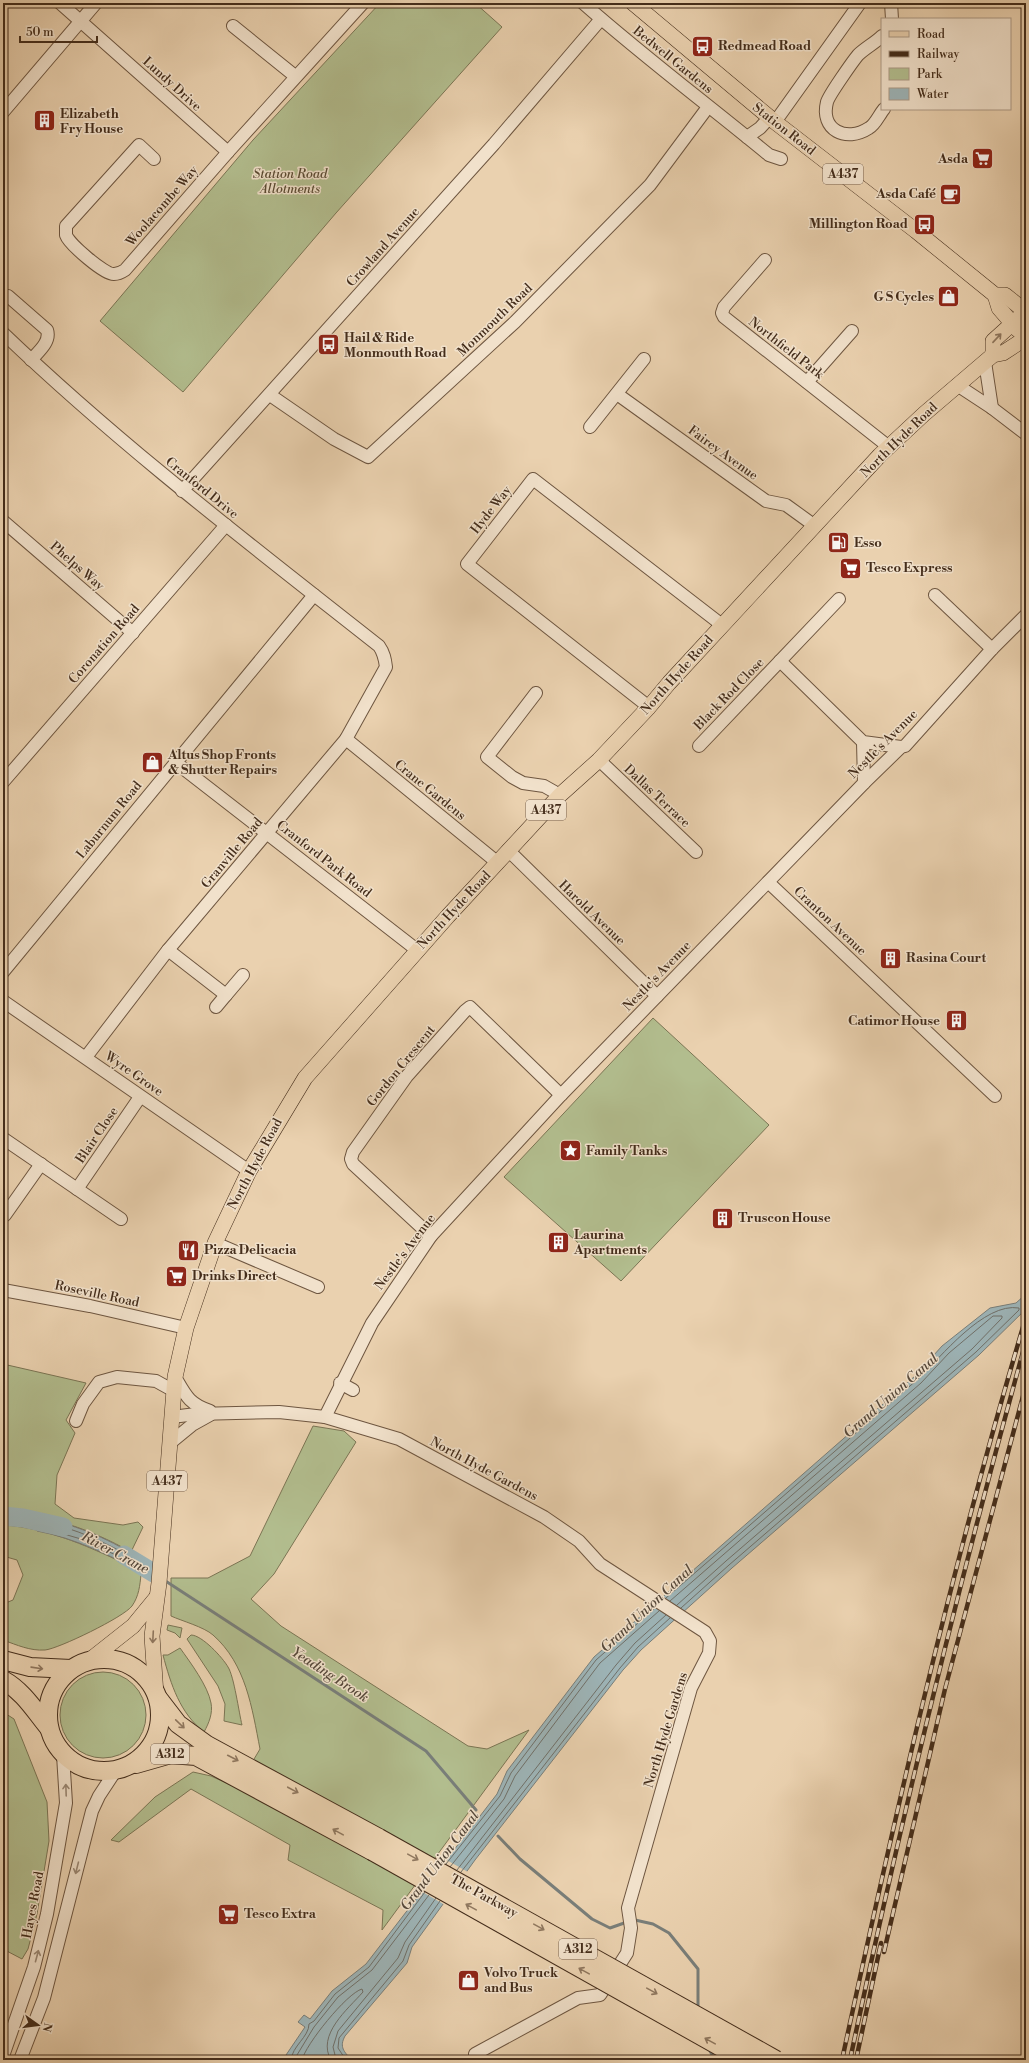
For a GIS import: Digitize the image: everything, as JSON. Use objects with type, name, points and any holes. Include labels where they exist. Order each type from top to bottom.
[{"type":"highway","points":[[3,1660],[30,1667],[71,1669]]},
{"type":"highway","points":[[90,1660],[117,1660],[130,1665],[146,1678],[157,1697],[160,1712],[159,1728],[152,1744],[124,1768],[102,1772],[88,1770],[74,1764],[63,1755],[54,1742],[49,1728],[47,1712],[51,1696],[59,1681],[71,1669],[90,1660]]},
{"type":"highway","points":[[3,1680],[14,1687],[25,1698],[49,1728]]},
{"type":"highway","name":"The Parkway","points":[[157,1697],[178,1724],[192,1736],[254,1778],[744,2060]]},
{"type":"highway","name":"The Parkway","points":[[124,1768],[158,1756],[184,1754],[254,1778],[369,1832],[776,2060]]},
{"type":"main road","name":"Station Road","points":[[633,3],[772,120],[916,230],[995,295],[998,306],[1011,324],[1026,337]]},
{"type":"main road","name":"Station Road","points":[[995,295],[1005,295],[1026,312]]},
{"type":"main road","name":"A437","points":[[989,358],[993,341],[1026,312]]},
{"type":"main road","name":"North Hyde Road","points":[[157,1697],[152,1647],[175,1384],[186,1328],[215,1244],[249,1171],[305,1078],[417,950],[498,863],[508,850],[560,795],[599,760],[649,707],[722,625],[889,447],[989,358],[1003,353],[1026,337]]},
{"type":"main road","name":"North Hyde Road","points":[[90,1660],[133,1626],[156,1598]]},
{"type":"street","name":"Lundy Drive","points":[[60,3],[228,152]]},
{"type":"street","points":[[3,112],[96,3]]},
{"type":"street","name":"Woolacombe Way","points":[[154,159],[139,145],[66,226],[66,235],[71,242],[102,270],[109,274],[114,275],[125,270],[295,76],[363,3]]},
{"type":"street","name":"Bedwell Gardens","points":[[583,3],[708,107],[770,155],[781,159]]},
{"type":"street","points":[[747,137],[772,120],[860,3]]},
{"type":"street","points":[[891,3],[892,18]]},
{"type":"street","name":"Crowland Avenue","points":[[182,490],[270,395],[489,150],[601,19]]},
{"type":"street","points":[[233,26],[295,76]]},
{"type":"street","points":[[881,37],[858,56],[827,100],[826,113],[828,124],[837,132],[847,135],[859,134],[870,128],[883,110]]},
{"type":"street","name":"Monmouth Road","points":[[270,395],[334,439],[368,456],[515,322],[650,185],[708,107]]},
{"type":"street","name":"Northfield Park","points":[[765,260],[724,307],[722,312],[724,318],[889,447]]},
{"type":"street","points":[[8,296],[47,330],[48,339],[31,360]]},
{"type":"street","points":[[807,382],[852,331]]},
{"type":"street","name":"Cranford Drive","points":[[3,333],[31,360],[182,490],[379,646],[383,651],[385,660]]},
{"type":"street","points":[[989,358],[992,408]]},
{"type":"street","points":[[590,426],[644,359]]},
{"type":"street","points":[[957,385],[992,408],[1026,434]]},
{"type":"street","name":"Fairey Avenue","points":[[617,394],[766,501],[786,505],[815,526]]},
{"type":"street","name":"Hyde Way","points":[[649,707],[467,564],[533,479],[722,625]]},
{"type":"street","name":"Phelps Way","points":[[3,520],[132,633]]},
{"type":"street","name":"Coronation Road","points":[[3,782],[226,525]]},
{"type":"street","name":"Laburnum Road","points":[[3,972],[314,594]]},
{"type":"street","points":[[935,595],[992,649]]},
{"type":"street","name":"Black Rod Close","points":[[699,746],[839,599]]},
{"type":"street","name":"Nestle's Avenue","points":[[325,1417],[340,1383],[372,1323],[431,1236],[561,1095],[864,783],[900,747],[905,746],[992,649],[1026,615]]},
{"type":"street","name":"Granville Road","points":[[86,1057],[168,950],[268,833],[346,738],[386,668],[385,660]]},
{"type":"street","name":"Black Rod Close","points":[[780,661],[863,742]]},
{"type":"street","points":[[536,693],[487,756],[512,777],[523,783],[544,786],[560,795]]},
{"type":"street","name":"Crane Gardens","points":[[346,738],[498,863]]},
{"type":"street","points":[[864,783],[863,742],[900,747]]},
{"type":"street","name":"Dallas Terrace","points":[[599,760],[696,852]]},
{"type":"street","name":"Cranford Park Road","points":[[175,762],[417,950]]},
{"type":"street","name":"Harold Avenue","points":[[508,850],[657,996]]},
{"type":"street","name":"Cranton Avenue","points":[[768,882],[995,1096]]},
{"type":"street","points":[[168,950],[226,995]]},
{"type":"street","points":[[216,1007],[243,975]]},
{"type":"street","name":"Wyre Grove","points":[[3,1001],[249,1171]]},
{"type":"street","name":"Gordon Crescent","points":[[431,1236],[353,1164],[351,1160],[353,1152],[407,1076],[465,1011],[470,1007],[561,1095]]},
{"type":"street","name":"Blair Close","points":[[77,1189],[140,1097]]},
{"type":"street","points":[[4,1139],[121,1219]]},
{"type":"street","points":[[5,1215],[41,1164]]},
{"type":"street","points":[[215,1244],[318,1287]]},
{"type":"street","name":"Roseville Road","points":[[3,1290],[90,1306],[186,1328]]},
{"type":"street","points":[[76,1421],[83,1404],[99,1382],[117,1377],[175,1384],[190,1402],[197,1407],[215,1413]]},
{"type":"street","points":[[340,1383],[353,1390]]},
{"type":"street","name":"North Hyde Gardens","points":[[172,1418],[215,1413],[279,1412],[325,1417],[400,1439],[544,1517],[579,1541],[600,1564],[705,1632],[710,1641],[709,1653],[691,1688],[628,1908],[631,1928],[627,1953],[600,1995],[578,1998],[475,2054]]},
{"type":"street","points":[[170,1443],[192,1425],[215,1413]]},
{"type":"street","name":"Hayes Road","points":[[3,2056],[25,1993],[47,1914],[63,1825],[67,1789],[63,1755]]},
{"type":"street","points":[[20,2060],[44,1998],[88,1824],[99,1796],[124,1768]]},
{"type":"street","points":[[25,1993],[44,1998]]},
{"type":"green space","name":"Station Road Allotments","points":[[380,3],[475,3],[502,27],[336,213],[183,392],[100,321],[253,140]]},
{"type":"green space","points":[[653,1018],[769,1125],[621,1281],[504,1177]]},
{"type":"green space","points":[[3,1364],[86,1383],[66,1420],[75,1433],[57,1475],[55,1504],[74,1518],[123,1525],[138,1522],[143,1527],[131,1552],[100,1536],[53,1520],[20,1514],[3,1513]]},
{"type":"green space","points":[[313,1426],[344,1431],[356,1442],[274,1574],[251,1599],[281,1626],[468,1746],[487,1749],[529,1730],[382,1930],[383,1910],[288,1860],[290,1845],[191,1789],[119,1842],[111,1840],[155,1797],[193,1772],[211,1776],[237,1788],[260,1749],[246,1688],[233,1659],[224,1647],[209,1632],[171,1616],[171,1578],[208,1578],[250,1556]]},
{"type":"green space","points":[[3,1525],[37,1530],[70,1540],[134,1568],[141,1574],[139,1590],[132,1606],[117,1617],[76,1639],[45,1650],[34,1650],[3,1640],[3,1604],[13,1600],[23,1575],[17,1560],[3,1556]]},
{"type":"green space","points":[[168,1625],[182,1628],[180,1638],[175,1633],[167,1630]]},
{"type":"green space","points":[[191,1635],[196,1636],[206,1643],[222,1658],[228,1667],[234,1686],[242,1725],[224,1721],[225,1704],[218,1686],[187,1639]]},
{"type":"green space","points":[[180,1648],[198,1674],[211,1703],[211,1714],[204,1732],[183,1707],[173,1688],[166,1666],[163,1655],[168,1655]]},
{"type":"green space","points":[[95,1672],[111,1672],[120,1675],[134,1684],[143,1698],[146,1707],[146,1723],[143,1732],[134,1746],[120,1755],[111,1758],[95,1758],[79,1751],[72,1746],[67,1739],[60,1723],[60,1707],[67,1691],[72,1684],[79,1679]]},
{"type":"green space","points":[[3,1712],[14,1719],[47,1802],[49,1841],[37,1914],[28,1949],[22,1959],[3,1949]]},
{"type":"water","points":[[1026,1294],[1026,1309],[979,1355],[732,1568],[641,1650],[623,1670],[475,1860],[412,1947],[407,1963],[345,2036],[342,2046],[352,2060],[286,2060],[288,2058],[286,2055],[305,2027],[298,2022],[304,2015],[310,2019],[332,1991],[366,1964],[497,1794],[507,1771],[594,1657],[915,1376],[942,1346],[990,1308],[1016,1303]]},
{"type":"water","points":[[39,1517],[69,1525],[120,1547],[147,1562],[146,1574],[106,1554],[79,1543],[37,1531]]},
{"type":"pier","points":[[443,1858],[468,1872],[445,1905],[419,1890]]},
{"type":"waterway","name":"River Crane","points":[[3,1516],[23,1518],[63,1527]]},
{"type":"waterway","name":"River Crane","points":[[124,1555],[157,1575]]},
{"type":"waterway","name":"Yeading Brook","points":[[164,1580],[426,1751],[476,1810]]},
{"type":"waterway","name":"Yeading Brook","points":[[498,1836],[520,1859],[592,1919],[610,1928],[627,1922]]},
{"type":"waterway","name":"Yeading Brook","points":[[632,1921],[635,1920],[653,1924],[669,1933],[698,1969],[698,2009]]},
{"type":"waterway","name":"Yeading Brook","points":[[709,2049],[715,2060]]},
{"type":"railway","points":[[842,2060],[883,1873],[950,1593],[999,1409],[1026,1317]]},
{"type":"railway","points":[[850,2060],[869,1969],[932,1699],[1026,1341]]},
{"type":"railway","points":[[884,1952],[945,1689],[1026,1385]]},
{"type":"railway","points":[[856,2060],[881,1943]]},
{"type":"place","name":"Redmead Road","points":[[702,46]]},
{"type":"place","name":"Elizabeth Fry House","points":[[44,121]]},
{"type":"place","name":"Asda","points":[[983,159]]},
{"type":"place","name":"Asda Café","points":[[951,194]]},
{"type":"place","name":"Millington Road","points":[[924,224]]},
{"type":"place","name":"G S Cycles","points":[[949,297]]},
{"type":"place","name":"Hail & Ride Monmouth Road","points":[[329,345]]},
{"type":"place","name":"Esso","points":[[839,543]]},
{"type":"place","name":"Tesco Express","points":[[851,568]]},
{"type":"place","name":"Altus Shop Fronts & Shutter Repairs","points":[[152,762]]},
{"type":"place","name":"Rasina Court","points":[[891,958]]},
{"type":"place","name":"Catimor House","points":[[956,1021]]},
{"type":"place","name":"Family Tanks","points":[[570,1151]]},
{"type":"place","name":"Truscon House","points":[[722,1218]]},
{"type":"place","name":"Laurina Apartments","points":[[558,1242]]},
{"type":"place","name":"Pizza Delicacia","points":[[188,1250]]},
{"type":"place","name":"Drinks Direct","points":[[176,1276]]},
{"type":"place","name":"Tesco Extra","points":[[228,1914]]},
{"type":"place","name":"Volvo Truck and Bus","points":[[469,1980]]},
{"type":"water label","name":"Grand Union Canal","points":[[891,1396]]},
{"type":"water label","name":"Grand Union Canal","points":[[647,1609]]},
{"type":"water label","name":"Grand Union Canal","points":[[440,1861]]}]
